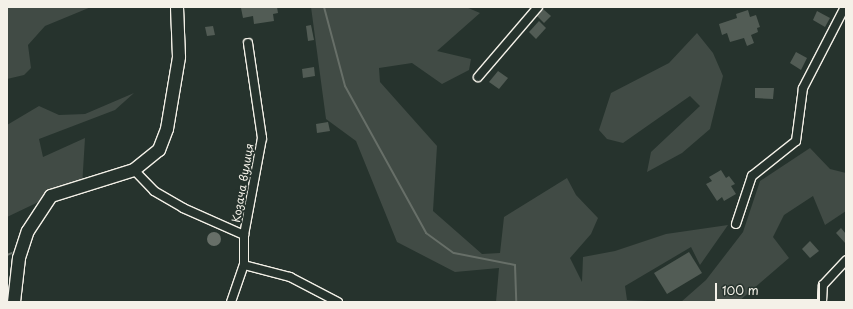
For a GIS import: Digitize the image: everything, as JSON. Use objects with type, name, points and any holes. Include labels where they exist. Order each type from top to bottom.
[{"type":"street","points":[[14,302],[19,258],[28,231],[51,196],[134,170],[159,150],[167,129],[179,56],[177,7]]},
{"type":"street","points":[[478,77],[538,7]]},
{"type":"street","points":[[736,224],[752,176],[796,141],[803,88],[846,7]]},
{"type":"street","name":"Козача вулиця","points":[[231,302],[244,265],[244,235],[262,138],[248,43]]},
{"type":"street","points":[[134,170],[154,191],[183,208],[244,235]]},
{"type":"street","points":[[822,302],[823,285],[846,260]]},
{"type":"street","points":[[244,265],[290,277],[338,302]]},
{"type":"shaded area","points":[[7,7],[91,7],[45,26],[28,45],[31,68],[24,75],[7,79]]},
{"type":"shaded area","points":[[311,7],[466,7],[480,13],[437,51],[471,59],[469,70],[442,84],[412,63],[379,68],[380,82],[437,146],[433,211],[482,254],[500,253],[504,217],[567,178],[576,195],[598,218],[591,234],[570,258],[582,282],[583,257],[615,251],[666,234],[728,225],[700,265],[691,247],[625,286],[627,300],[669,302],[496,302],[499,268],[455,272],[397,242],[356,141],[326,119]]},
{"type":"shaded area","points":[[697,33],[713,53],[723,76],[710,129],[682,153],[647,172],[651,152],[700,106],[690,96],[623,143],[607,139],[599,130],[611,93],[669,63]]},
{"type":"shaded area","points":[[134,93],[115,110],[39,139],[43,157],[85,138],[82,187],[51,196],[7,217],[7,125],[39,106],[59,115],[85,114]]},
{"type":"shaded area","points":[[810,148],[830,169],[846,173],[846,211],[825,225],[813,196],[784,215],[773,237],[789,258],[738,302],[681,302],[706,280],[743,232],[760,181]]},
{"type":"shaded area","points":[[214,232],[219,234],[221,239],[219,244],[214,246],[209,244],[207,239],[209,234]]},
{"type":"building","points":[[277,7],[278,13],[273,14],[274,21],[254,24],[253,16],[243,18],[241,8]]},
{"type":"building","points":[[543,9],[551,16],[544,23],[537,16]]},
{"type":"building","points":[[748,10],[750,17],[756,15],[760,27],[757,28],[758,32],[751,35],[754,43],[747,46],[744,38],[730,42],[727,33],[722,35],[719,24],[737,18],[736,14]]},
{"type":"building","points":[[817,11],[830,18],[825,27],[813,20]]},
{"type":"building","points":[[539,21],[546,28],[536,39],[529,32]]},
{"type":"building","points":[[311,25],[314,40],[308,41],[306,26]]},
{"type":"building","points":[[213,26],[215,35],[207,36],[205,27]]},
{"type":"building","points":[[796,52],[807,58],[801,70],[790,63]]},
{"type":"building","points":[[314,67],[315,76],[303,78],[302,69]]},
{"type":"building","points":[[498,71],[508,78],[499,89],[489,82]]},
{"type":"building","points":[[755,88],[774,88],[773,99],[755,98]]},
{"type":"building","points":[[328,122],[330,131],[317,133],[316,124]]},
{"type":"building","points":[[721,170],[726,178],[729,176],[735,184],[731,186],[736,194],[724,201],[722,197],[717,201],[706,184],[712,181],[709,177]]},
{"type":"building","points":[[841,228],[846,234],[846,244],[836,233]]},
{"type":"building","points":[[810,241],[819,251],[810,258],[802,249]]},
{"type":"building","points":[[689,252],[702,273],[667,294],[654,273]]},
{"type":"waterway","points":[[324,7],[345,86],[426,233],[454,253],[515,265],[516,302]]},
{"type":"waterway","points":[[7,255],[12,253]]}]
